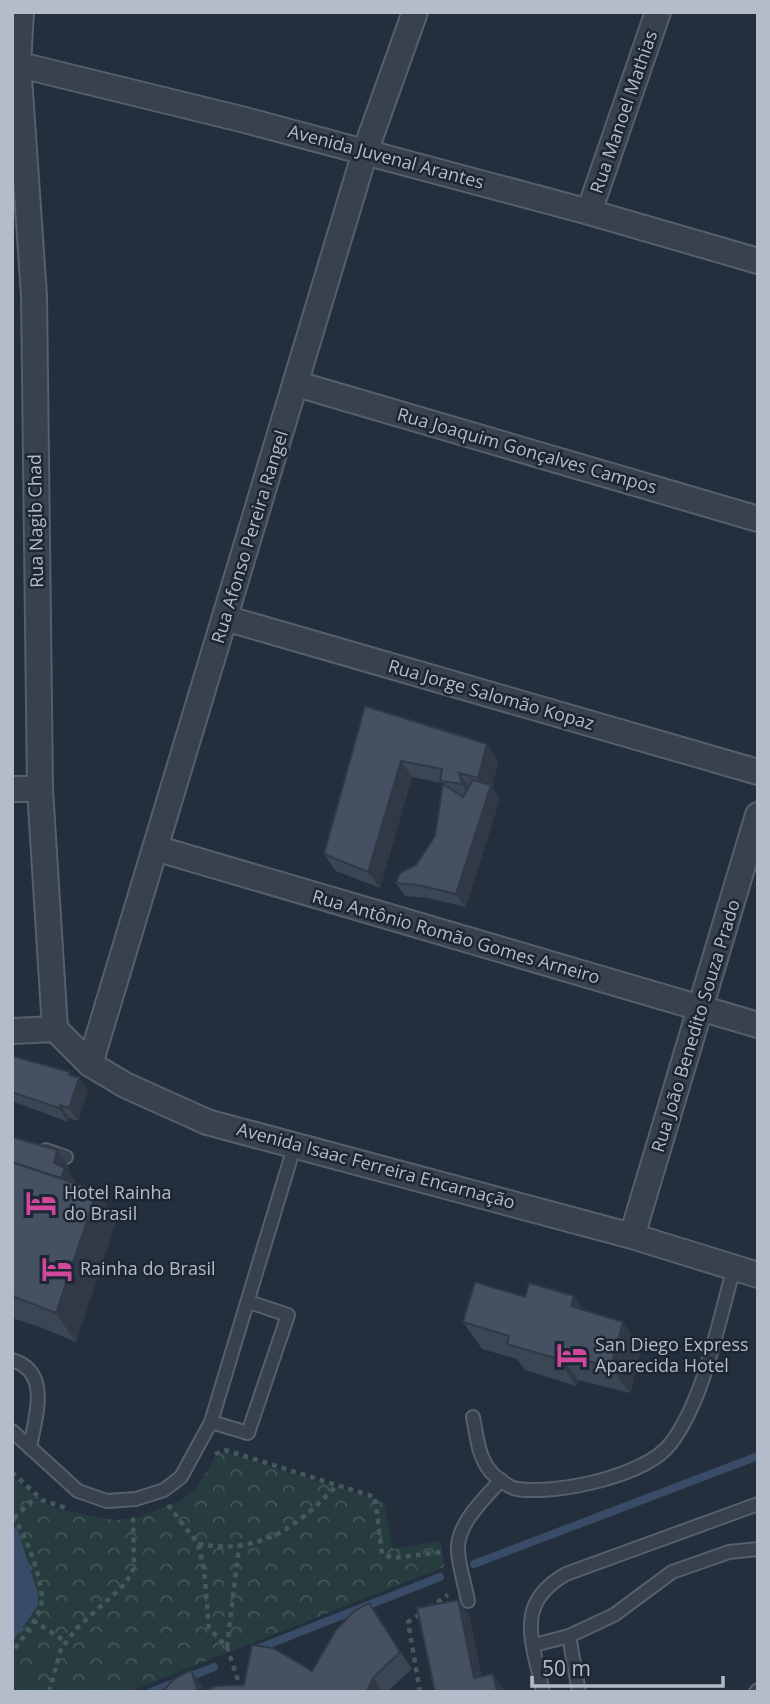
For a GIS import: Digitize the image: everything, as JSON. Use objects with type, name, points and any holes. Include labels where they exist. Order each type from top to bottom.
[{"type":"street","name":"Rua Nagib Chad","points":[[21,12],[15,63],[23,295],[24,542],[55,1029]]},
{"type":"street","name":"Rua Afonso Pereira Rangel","points":[[90,1064],[365,152],[415,12]]},
{"type":"street","name":"Rua Manoel Mathias","points":[[589,212],[658,12]]},
{"type":"street","name":"Avenida Juvenal Arantes","points":[[15,63],[365,152],[758,261]]},
{"type":"street","name":"Rua Joaquim Gonçalves Campos","points":[[297,384],[758,519]]},
{"type":"street","name":"Rua Jorge Salomão Kopaz","points":[[225,618],[758,772]]},
{"type":"street","points":[[12,789],[40,789]]},
{"type":"street","name":"Rua João Benedito Souza Prado","points":[[632,1236],[702,1010],[758,815]]},
{"type":"street","name":"Rua Antônio Romão Gomes Arneiro","points":[[155,848],[758,1025]]},
{"type":"street","points":[[12,1031],[55,1029]]},
{"type":"street","name":"Avenida Isaac Ferreira Encarnação","points":[[55,1029],[90,1064],[125,1085],[207,1122],[295,1143],[632,1236],[758,1275]]},
{"type":"lane","points":[[12,1431],[78,1491],[107,1501],[136,1499],[164,1490],[181,1477],[211,1422],[295,1143]]},
{"type":"lane","points":[[34,1146],[66,1157]]},
{"type":"lane","points":[[473,1417],[480,1453],[493,1475],[514,1489],[554,1489],[637,1469],[670,1446],[682,1426],[701,1380],[734,1268]]},
{"type":"lane","points":[[211,1422],[247,1433],[288,1315],[249,1302]]},
{"type":"lane","points":[[12,1360],[31,1370],[37,1380],[30,1448]]},
{"type":"lane","points":[[468,1601],[458,1548],[459,1538],[474,1511],[501,1480]]},
{"type":"lane","points":[[543,1692],[530,1618],[536,1599],[546,1585],[566,1574],[758,1503]]},
{"type":"lane","points":[[534,1645],[569,1636],[614,1615],[672,1572],[729,1552],[758,1549]]},
{"type":"lane","points":[[569,1636],[579,1692]]},
{"type":"path","points":[[211,1461],[217,1451],[225,1450],[375,1497],[382,1554],[393,1558],[431,1555],[458,1548]]},
{"type":"path","points":[[12,1472],[42,1500],[76,1510]]},
{"type":"path","points":[[198,1544],[239,1547],[252,1545],[284,1531],[312,1512],[337,1485]]},
{"type":"path","points":[[12,1653],[41,1607],[42,1591],[21,1527],[13,1518],[37,1496]]},
{"type":"path","points":[[156,1509],[176,1501]]},
{"type":"path","points":[[167,1504],[198,1544],[204,1569],[209,1628],[227,1647]]},
{"type":"path","points":[[48,1692],[52,1671],[66,1642],[125,1584],[134,1568],[134,1516],[125,1517]]},
{"type":"path","points":[[239,1547],[227,1647],[241,1690]]},
{"type":"path","points":[[420,1692],[408,1622],[464,1584]]},
{"type":"path","points":[[33,1620],[66,1642]]},
{"type":"green space","points":[[225,1452],[384,1502],[393,1549],[441,1541],[444,1567],[128,1692],[12,1692],[12,1475],[41,1502],[60,1510],[116,1520],[137,1518],[179,1502],[198,1486],[217,1454]]},
{"type":"water","points":[[12,1525],[18,1531],[38,1594],[38,1605],[12,1643]]},
{"type":"building","points":[[365,706],[487,744],[478,778],[459,773],[462,784],[440,781],[442,769],[401,761],[368,872],[324,854]]},
{"type":"building","points":[[473,780],[491,785],[456,894],[396,883],[400,873],[416,865],[435,836],[443,784],[463,797]]},
{"type":"building","points":[[12,1056],[70,1072],[69,1075],[79,1078],[69,1108],[60,1105],[59,1108],[12,1092]]},
{"type":"building","points":[[12,1137],[57,1150],[54,1163],[65,1168],[61,1178],[12,1162]]},
{"type":"building","name":"Rainha do Brasil","points":[[12,1162],[97,1191],[56,1313],[12,1296]]},
{"type":"building","points":[[475,1282],[525,1297],[529,1283],[574,1296],[571,1306],[623,1322],[611,1367],[560,1354],[558,1359],[507,1344],[509,1336],[463,1322]]},
{"type":"building","points":[[458,1600],[474,1678],[493,1674],[497,1692],[435,1692],[417,1608]]},
{"type":"building","points":[[369,1603],[400,1652],[373,1678],[367,1692],[201,1692],[216,1686],[244,1685],[252,1645],[273,1648],[312,1671],[336,1630],[353,1612]]},
{"type":"building","points":[[191,1670],[198,1692],[162,1692],[174,1679]]},
{"type":"waterway","points":[[474,1564],[758,1456]]},
{"type":"waterway","points":[[259,1648],[440,1577]]},
{"type":"waterway","points":[[151,1692],[214,1667]]},
{"type":"place","name":"Hotel Rainha do Brasil","points":[[41,1203]]},
{"type":"place","name":"Rainha do Brasil","points":[[57,1269]]},
{"type":"place","name":"San Diego Express Aparecida Hotel","points":[[572,1355]]}]
